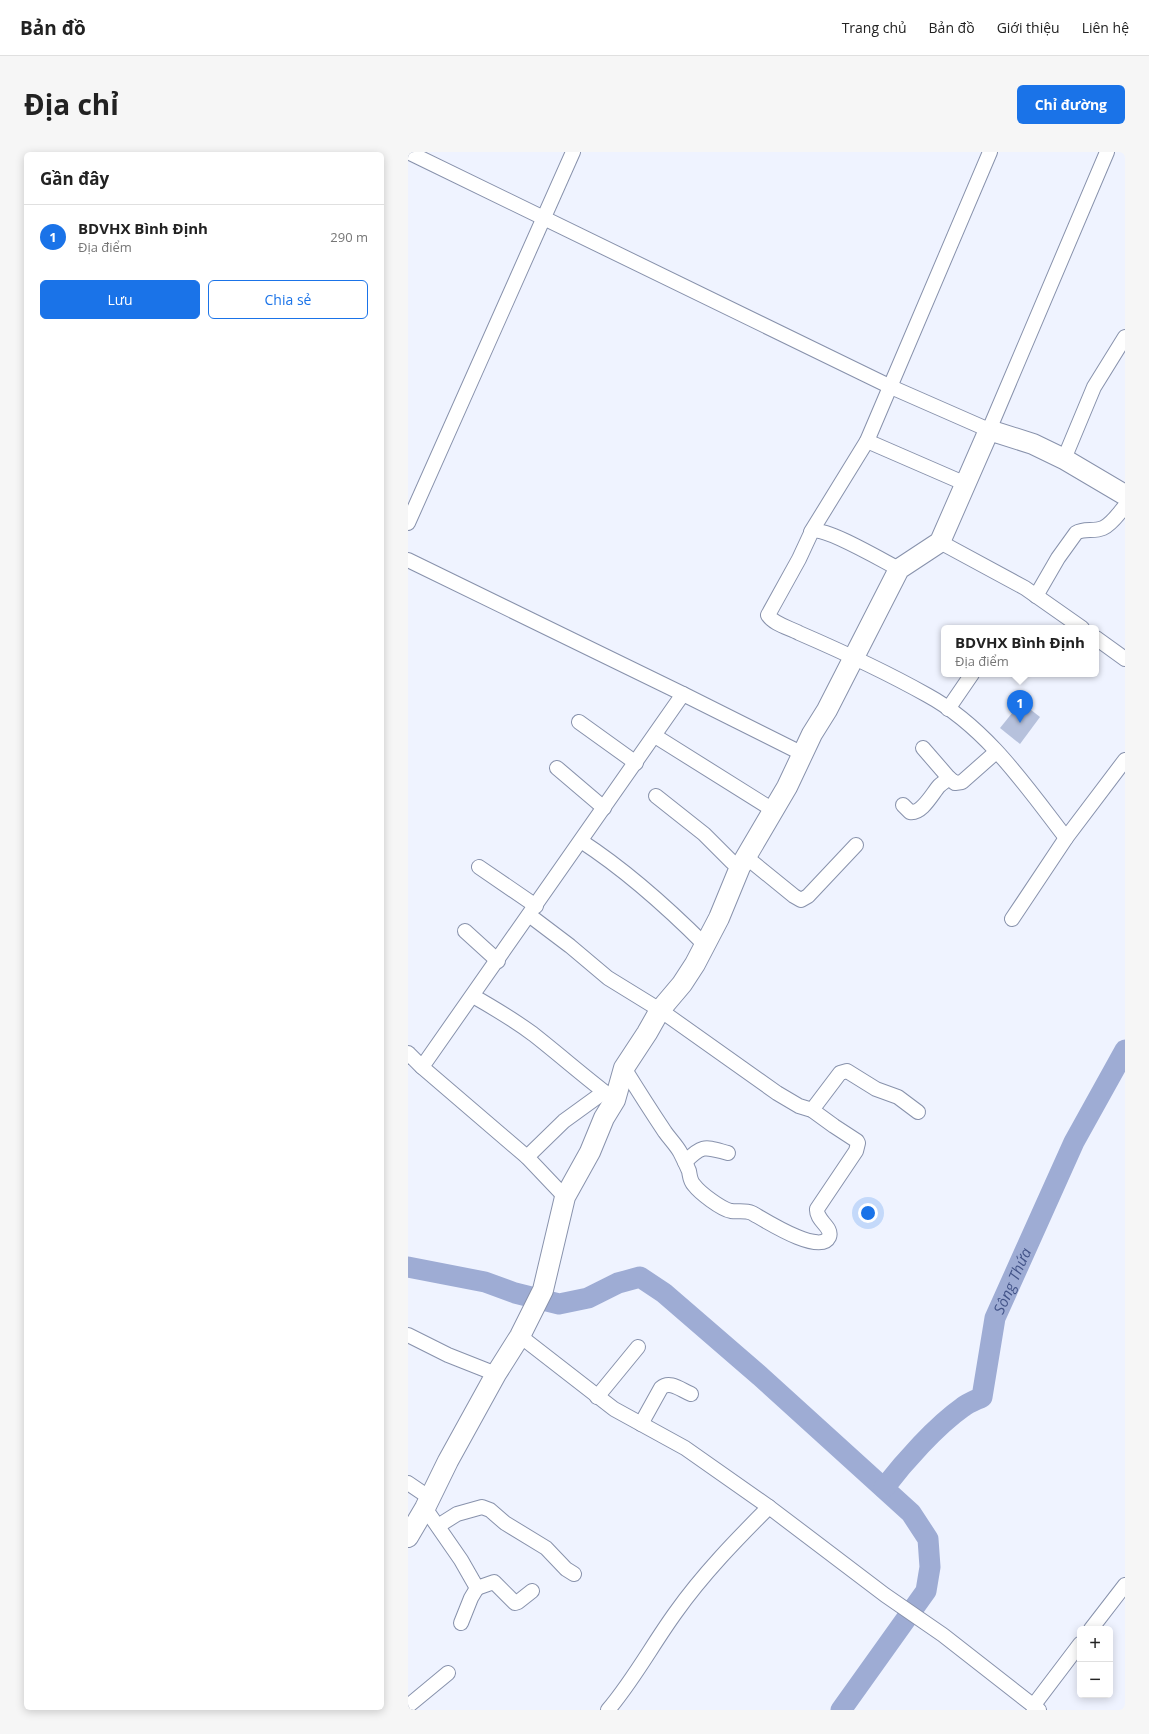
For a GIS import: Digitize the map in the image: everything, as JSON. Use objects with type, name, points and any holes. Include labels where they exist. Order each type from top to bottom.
[{"type":"street","points":[[408,152],[891,387],[989,430],[1033,444],[1064,459],[1125,495]]},
{"type":"street","points":[[408,523],[573,152]]},
{"type":"street","points":[[990,152],[867,441],[810,532],[799,559],[768,615],[779,624],[853,657],[929,696],[965,721],[996,752],[1066,838]]},
{"type":"street","points":[[408,1537],[428,1503],[496,1374],[520,1336],[544,1290],[565,1197],[590,1152],[604,1118],[609,1096],[624,1068],[660,1010],[690,972],[705,945],[719,918],[743,862],[772,810],[788,787],[803,754],[899,569],[940,542],[1108,152]]},
{"type":"street","points":[[1064,459],[1094,387],[1125,336]]},
{"type":"street","points":[[867,441],[966,484]]},
{"type":"street","points":[[1036,596],[1058,558],[1076,533],[1080,530],[1102,529],[1108,525],[1125,506]]},
{"type":"street","points":[[810,532],[818,530],[831,534],[899,569]]},
{"type":"street","points":[[940,542],[998,573],[1036,596],[1078,625]]},
{"type":"street","points":[[408,560],[803,754]]},
{"type":"street","points":[[1099,640],[1125,658]]},
{"type":"street","points":[[948,709],[970,677]]},
{"type":"street","points":[[422,1067],[498,961],[683,694]]},
{"type":"street","points":[[579,722],[636,763]]},
{"type":"street","points":[[654,736],[772,810]]},
{"type":"street","points":[[923,748],[955,783],[962,782],[996,752]]},
{"type":"street","points":[[1012,919],[1066,838],[1125,760]]},
{"type":"street","points":[[557,768],[604,808]]},
{"type":"street","points":[[904,805],[910,812],[915,813],[940,785],[949,778]]},
{"type":"street","points":[[656,796],[704,834],[732,862],[743,862],[801,900],[808,896],[856,845]]},
{"type":"street","points":[[581,841],[615,864],[660,900],[705,945]]},
{"type":"street","points":[[479,867],[532,911],[608,978],[660,1010],[777,1093],[799,1106],[812,1110],[857,1141],[856,1151],[817,1209],[817,1216],[824,1223],[830,1233],[826,1241],[815,1242],[802,1240],[749,1212],[724,1208],[703,1194],[693,1185],[685,1162],[678,1150],[624,1068]]},
{"type":"street","points":[[465,930],[498,961]]},
{"type":"street","points":[[473,996],[508,1016],[534,1035],[609,1096]]},
{"type":"street","points":[[408,1053],[422,1067],[527,1157],[565,1197]]},
{"type":"street","points":[[812,1110],[840,1073],[847,1071],[876,1089],[898,1097],[918,1112]]},
{"type":"street","points":[[527,1157],[564,1121],[609,1096]]},
{"type":"street","points":[[685,1162],[694,1152],[703,1148],[728,1153]]},
{"type":"street","points":[[408,1336],[448,1355],[496,1374]]},
{"type":"street","points":[[520,1336],[614,1409],[663,1435],[698,1456],[769,1507],[885,1595],[943,1636],[1036,1708],[1077,1648]]},
{"type":"street","points":[[597,1397],[638,1347]]},
{"type":"street","points":[[641,1424],[661,1388],[664,1386],[672,1385],[691,1394]]},
{"type":"street","points":[[408,1483],[428,1503],[438,1526],[477,1588]]},
{"type":"street","points":[[438,1526],[457,1514],[482,1507],[490,1510],[509,1526],[541,1544],[566,1570],[574,1574]]},
{"type":"street","points":[[608,1710],[632,1680],[665,1628],[694,1588],[733,1544],[769,1507]]},
{"type":"street","points":[[461,1623],[471,1598],[477,1588],[488,1583],[494,1582],[515,1603],[532,1591]]},
{"type":"street","points":[[1093,1626],[1125,1585]]},
{"type":"street","points":[[408,1706],[448,1673]]},
{"type":"building","points":[[1021,702],[1040,717],[1020,744],[1000,728]]},
{"type":"waterway","name":"Sông Thứa","points":[[884,1488],[931,1434],[965,1406],[982,1397],[995,1318],[1074,1142],[1125,1050]]},
{"type":"waterway","points":[[408,1267],[485,1282],[515,1293],[559,1304],[588,1298],[618,1283],[640,1277],[664,1293],[760,1376],[911,1513],[928,1539],[930,1567],[926,1591],[841,1710]]},
{"type":"place","name":"BDVHX Bình Định","points":[[1020,723]]}]
